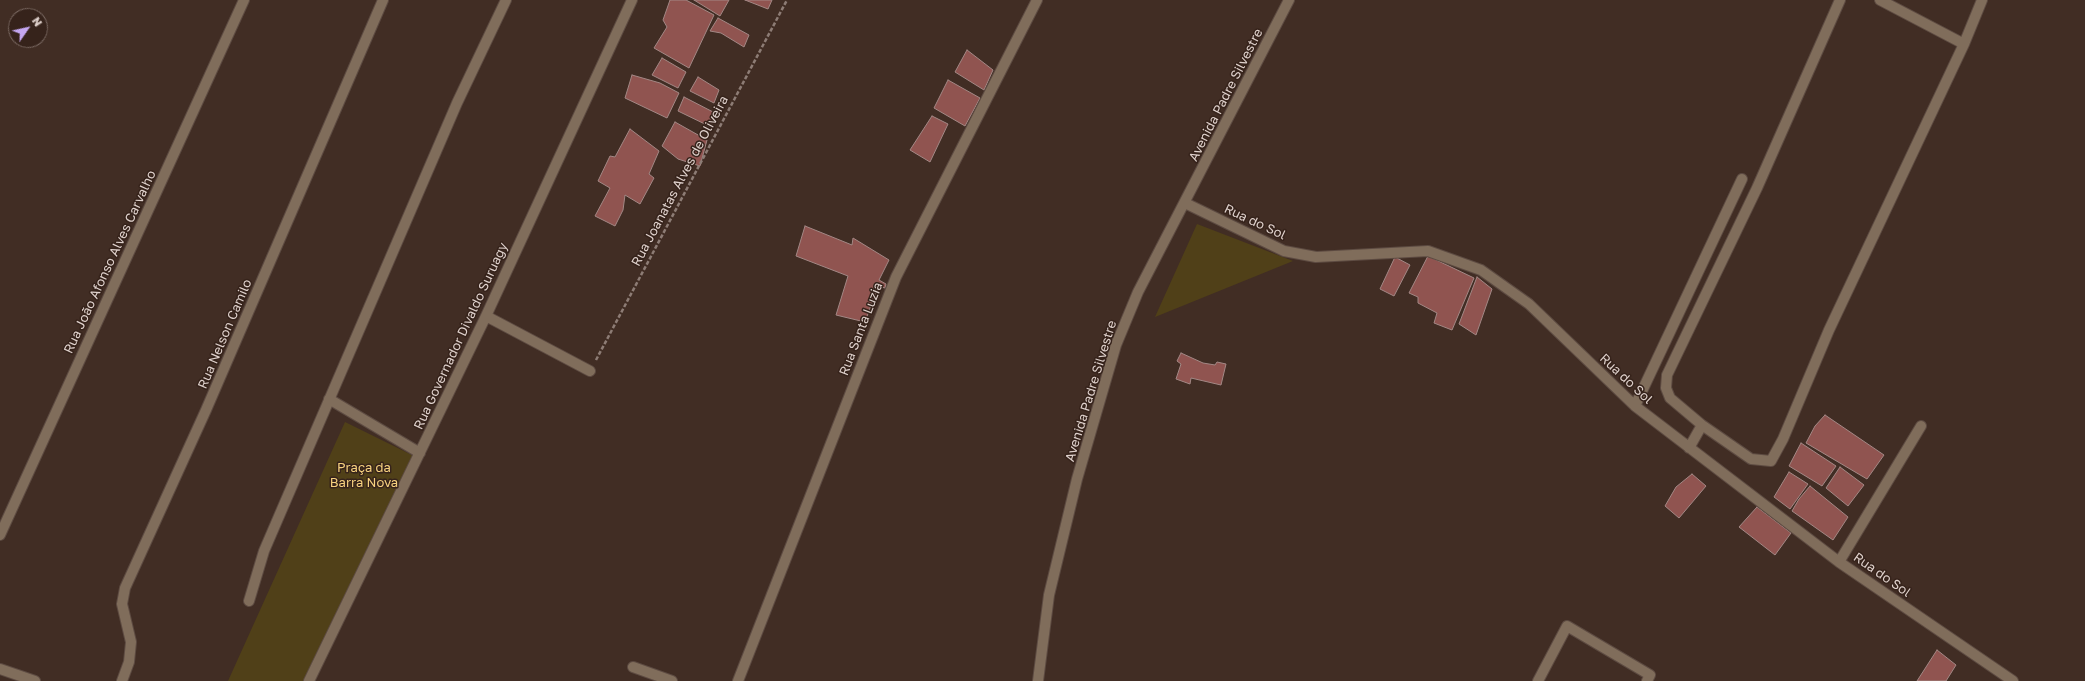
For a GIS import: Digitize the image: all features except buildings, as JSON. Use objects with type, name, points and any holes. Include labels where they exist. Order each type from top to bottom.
[{"type":"street","name":"Rua João Afonso Alves Carvalho","points":[[0,535],[244,0]]},
{"type":"street","name":"Rua Nelson Camilo","points":[[122,681],[129,662],[131,642],[122,604],[125,588],[206,410],[383,0]]},
{"type":"street","points":[[249,601],[264,551],[457,103],[506,0]]},
{"type":"street","name":"Rua Governador Divaldo Suruagy","points":[[309,681],[486,316],[632,0]]},
{"type":"street","name":"Rua Santa Luzia","points":[[738,681],[896,277],[1037,0]]},
{"type":"street","name":"Avenida Padre Silvestre","points":[[1038,681],[1049,595],[1077,479],[1116,345],[1138,292],[1185,204],[1289,0]]},
{"type":"street","points":[[1840,0],[1757,188],[1667,375],[1666,388],[1670,398],[1702,424],[1751,459],[1771,461],[1783,439],[1829,330],[1964,44],[1982,0]]},
{"type":"street","points":[[1880,0],[1964,44]]},
{"type":"street","points":[[1635,406],[1742,179]]},
{"type":"street","name":"Rua do Sol","points":[[1185,204],[1284,251],[1316,257],[1428,251],[1481,270],[1529,304],[1635,406],[1689,448],[1839,562],[2012,681]]},
{"type":"street","points":[[486,316],[590,371]]},
{"type":"street","points":[[329,399],[420,454]]},
{"type":"street","points":[[1689,448],[1702,424]]},
{"type":"street","points":[[1839,562],[1921,426]]},
{"type":"street","points":[[1538,681],[1567,626],[1650,675],[1647,681]]},
{"type":"street","points":[[633,667],[672,681]]},
{"type":"street","points":[[0,669],[35,681]]},
{"type":"path","name":"Rua Joanatas Alves de Oliveira","points":[[590,371],[787,0]]},
{"type":"green space","points":[[1197,224],[1293,261],[1155,317]]},
{"type":"green space","name":"Praça da Barra Nova","points":[[345,422],[416,457],[308,681],[228,681]]}]
